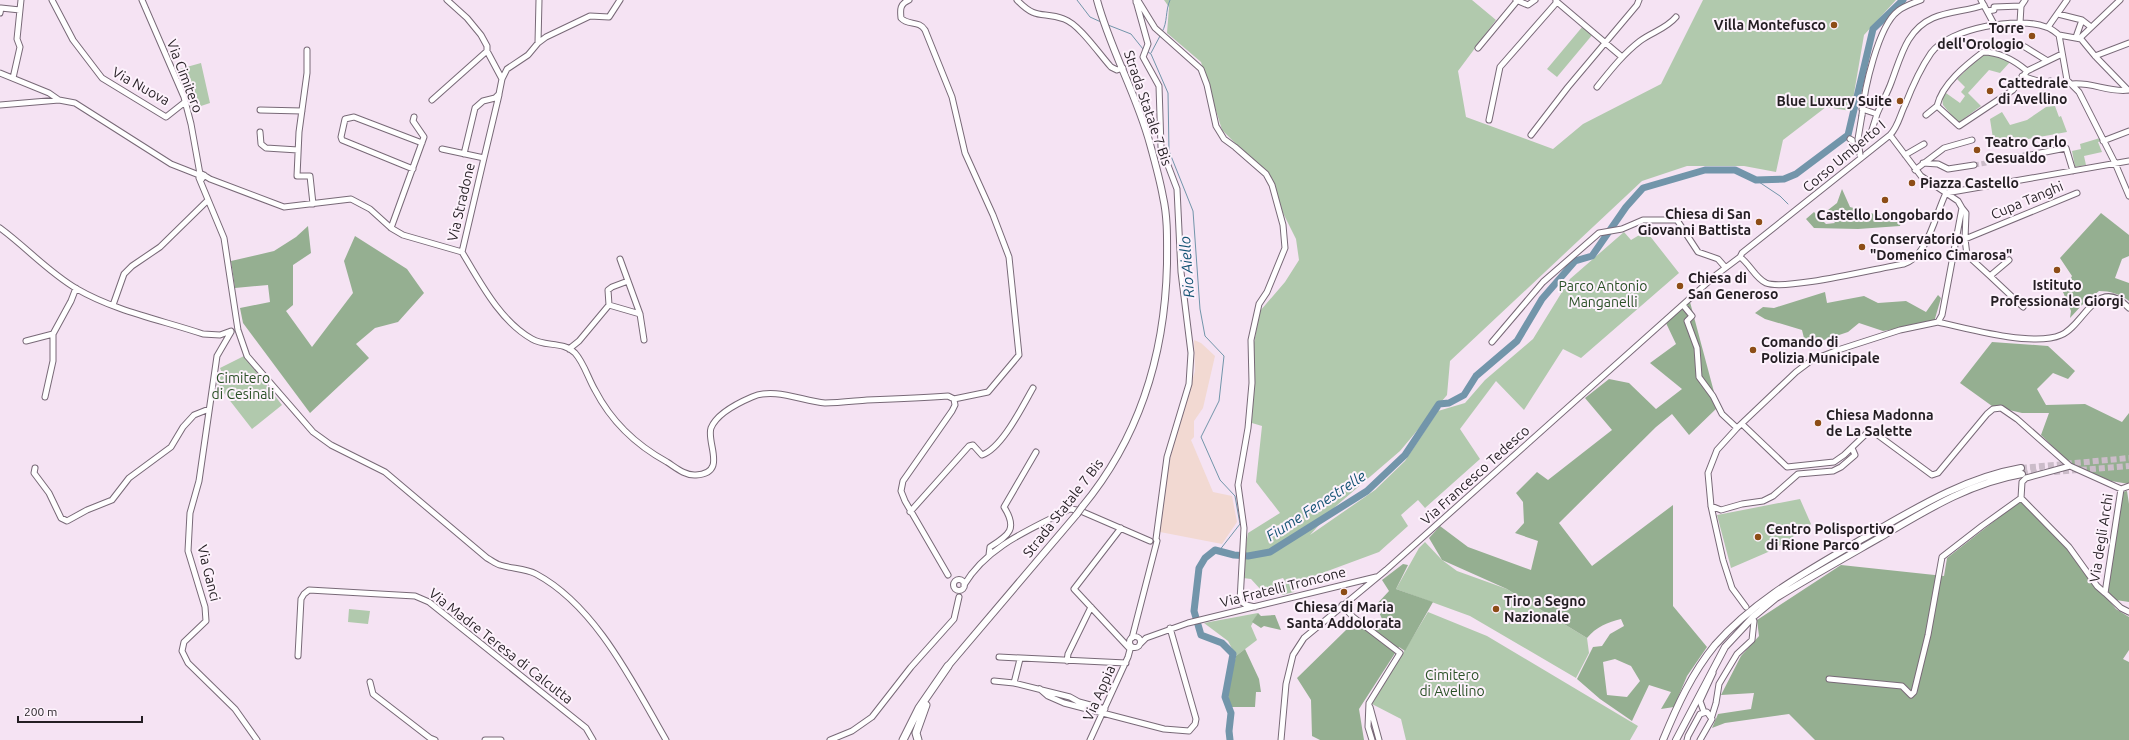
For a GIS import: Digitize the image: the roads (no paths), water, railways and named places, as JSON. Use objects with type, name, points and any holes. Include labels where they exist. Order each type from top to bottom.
[{"type":"highway","points":[[904,739],[948,666]]},
{"type":"highway","points":[[918,740],[916,733],[921,709]]},
{"type":"main road","name":"Strada Statale 7 Bis","points":[[948,666],[1080,511],[1108,473],[1134,425],[1155,364],[1166,302],[1167,236],[1164,198],[1150,143],[1123,68],[1102,19],[1097,0]]},
{"type":"main road","points":[[1663,740],[1673,716],[1700,663],[1728,631],[1752,608],[1778,589],[1938,496],[1983,477],[2022,471],[1999,478],[1947,499],[1776,598],[1753,617],[1725,647],[1676,740]]},
{"type":"street","points":[[13,78],[20,47],[17,39],[21,0]]},
{"type":"street","name":"Via Nuova","points":[[52,0],[73,40],[102,78],[166,117],[185,102]]},
{"type":"street","name":"Via Cimitero","points":[[142,0],[185,102],[200,176],[207,200],[224,238],[238,330],[247,356],[313,432],[331,445],[385,472],[487,558],[500,565],[535,574],[553,585],[580,610],[604,637],[666,740]]},
{"type":"street","points":[[447,0],[467,18],[481,35],[502,79]]},
{"type":"street","points":[[538,0],[538,43]]},
{"type":"street","points":[[502,79],[508,69],[531,51],[538,43],[590,16],[609,17],[620,0]]},
{"type":"street","points":[[0,105],[59,100],[75,103],[171,164],[200,176],[210,178],[284,207],[351,199],[370,209],[391,228],[403,235],[462,252],[502,313],[518,329],[534,340],[569,349],[580,360],[608,413],[632,438],[646,450],[686,473],[695,475],[703,474],[714,462],[715,455],[710,434],[716,420],[734,406],[754,396],[772,394],[825,403],[948,396],[954,399],[988,392],[1019,355],[1015,301],[1009,257],[993,215],[965,153],[952,97],[925,30],[918,24],[906,22],[901,18],[900,9],[902,4],[909,0]]},
{"type":"street","points":[[1017,0],[1027,10],[1035,14],[1065,19],[1078,29],[1111,67],[1117,70],[1123,68]]},
{"type":"street","points":[[1478,48],[1516,0],[1528,5],[1535,0]]},
{"type":"street","points":[[1531,135],[1605,43],[1638,5],[1639,0]]},
{"type":"street","points":[[1860,157],[1858,139],[1862,112],[1876,49],[1888,23],[1898,11],[1921,0]]},
{"type":"street","points":[[1982,0],[1994,24]]},
{"type":"street","points":[[2020,23],[2021,6],[2025,0]]},
{"type":"street","points":[[2067,0],[2048,27],[2059,35],[2078,37],[2129,90],[2122,92],[2093,84],[2072,84]]},
{"type":"street","points":[[2078,37],[2120,0]]},
{"type":"street","points":[[1134,647],[1135,638],[1133,631],[1155,551],[1153,540],[1157,529],[1167,457],[1189,384],[1190,353],[1181,272],[1177,189],[1161,147],[1159,86],[1143,57],[1148,44],[1136,1]]},
{"type":"street","points":[[1136,1],[1139,2],[1155,28],[1200,68],[1207,85],[1216,126],[1224,139],[1235,146],[1266,174],[1272,186],[1283,225],[1285,248],[1267,292],[1259,304],[1251,340],[1252,384],[1238,485],[1244,528],[1241,555],[1240,601],[1246,606],[1255,606]]},
{"type":"street","points":[[1489,120],[1500,67],[1556,1],[1622,57]]},
{"type":"street","points":[[1850,139],[1853,142],[1862,142],[1870,135],[1907,41],[1921,24],[1935,17],[1984,5]]},
{"type":"street","points":[[1987,11],[1994,10],[1994,7],[2021,6]]},
{"type":"street","points":[[0,13],[1,8],[20,10]]},
{"type":"street","points":[[2058,14],[2082,20],[2091,27]]},
{"type":"street","points":[[1597,87],[1622,57],[1640,41],[1670,24],[1676,17]]},
{"type":"street","points":[[2078,37],[2082,20]]},
{"type":"street","name":"Corso Umberto I","points":[[1740,257],[1742,253],[1860,157],[1890,135],[1896,127],[1916,79],[1932,51],[1960,34],[1994,24],[2020,23],[2048,27]]},
{"type":"street","points":[[2059,35],[2066,80],[2079,92],[2115,163],[2129,196]]},
{"type":"street","points":[[2095,56],[2129,43]]},
{"type":"street","points":[[2025,47],[2046,60]]},
{"type":"street","points":[[307,50],[307,73],[298,150],[297,176],[310,176],[313,204]]},
{"type":"street","points":[[432,100],[487,50]]},
{"type":"street","points":[[1926,115],[1937,106],[1939,96],[1958,73],[1983,52],[1992,52],[2006,56],[2027,71]]},
{"type":"street","points":[[1937,106],[1959,126],[2013,90],[2019,84],[2022,76],[2027,71],[2046,60],[2062,54]]},
{"type":"street","points":[[0,73],[48,93],[59,100]]},
{"type":"street","points":[[2022,76],[2044,82],[2050,81]]},
{"type":"street","name":"Via Stradone","points":[[462,252],[502,79]]},
{"type":"street","name":"Via Stradone","points":[[464,154],[475,108],[483,101],[495,98],[499,94]]},
{"type":"street","points":[[260,110],[302,111]]},
{"type":"street","points":[[1862,112],[1877,114]]},
{"type":"street","points":[[391,228],[424,137],[413,121],[414,116]]},
{"type":"street","points":[[413,169],[342,140],[341,137],[345,119],[354,117],[422,143]]},
{"type":"street","points":[[2103,141],[2129,131]]},
{"type":"street","points":[[260,132],[261,144],[266,148],[298,150]]},
{"type":"street","points":[[1890,135],[1915,170],[1929,182],[1958,201],[1966,213],[1965,239],[1967,255]]},
{"type":"street","points":[[1915,170],[1944,148],[1972,140]]},
{"type":"street","points":[[1905,155],[1924,144]]},
{"type":"street","points":[[1999,161],[2066,148],[2073,171]]},
{"type":"street","name":"Via Stradone","points":[[442,149],[484,158]]},
{"type":"street","points":[[1946,193],[2129,161]]},
{"type":"street","points":[[1923,163],[1938,164],[1948,169],[1974,165]]},
{"type":"street","points":[[1740,257],[1761,280],[1778,285],[1904,264],[1915,259],[1923,248],[1946,193]]},
{"type":"street","name":"Cupa Tanghi","points":[[1965,239],[2077,193]]},
{"type":"street","points":[[113,305],[124,274],[132,266],[160,247],[207,200]]},
{"type":"street","points":[[1938,322],[1942,315],[1962,208]]},
{"type":"street","points":[[1492,342],[1543,282],[1559,266],[1599,233],[1612,232],[1643,220],[1677,220],[1698,252],[1718,259],[1726,267]]},
{"type":"street","points":[[0,228],[31,252],[47,268],[76,288],[101,302],[204,334],[220,335],[238,330]]},
{"type":"street","points":[[1954,252],[1967,255],[2023,307]]},
{"type":"street","name":"Via Francesco Tedesco","points":[[1282,740],[1284,696],[1295,650],[1304,638],[1377,577],[1726,267],[1740,257]]},
{"type":"street","points":[[620,259],[640,314],[644,340]]},
{"type":"street","points":[[1990,276],[2009,260]]},
{"type":"street","points":[[569,349],[579,341],[609,305],[608,290],[628,281]]},
{"type":"street","points":[[45,397],[53,361],[53,334],[76,288]]},
{"type":"street","points":[[1746,607],[1732,588],[1723,560],[1711,506],[1708,473],[1717,450],[1737,428],[1796,372],[1818,358],[1900,330],[1938,322],[1989,334],[2036,340],[2051,339],[2063,335],[2068,331],[2086,309],[2099,300],[2108,297],[2117,298],[2129,308]]},
{"type":"street","points":[[609,305],[640,314]]},
{"type":"street","points":[[1683,305],[1692,316],[1687,321],[1697,348],[1699,377],[1720,408],[1722,414],[1737,428]]},
{"type":"street","name":"Via Ganci","points":[[231,332],[217,356],[199,481],[190,512],[188,551],[205,607],[206,621],[184,642],[182,652],[188,663],[236,709],[257,740]]},
{"type":"street","points":[[26,342],[53,334]]},
{"type":"street","points":[[910,512],[969,446],[973,445],[982,455],[996,445],[1006,432],[1033,388]]},
{"type":"street","points":[[954,399],[955,405],[952,411],[903,481],[901,491],[910,512],[948,575],[956,583],[963,587]]},
{"type":"street","points":[[1742,424],[1787,467],[1834,462],[1852,448],[1868,432],[1875,433],[1932,475],[1938,473],[1993,408],[2001,408],[2017,419],[2070,466],[2121,489]]},
{"type":"street","points":[[35,468],[34,473],[49,493],[61,518],[67,521],[92,507],[112,500],[129,478],[171,447],[183,427],[194,415],[209,409]]},
{"type":"street","points":[[1711,506],[1721,510],[1742,504],[1764,501],[1798,474],[1833,471],[1855,454],[1852,448]]},
{"type":"street","points":[[989,555],[990,547],[1007,536],[1010,530],[1011,518],[1004,507],[1036,452]]},
{"type":"street","points":[[2070,466],[2026,478],[2022,482],[2021,498],[2069,547],[2097,586],[2105,593]]},
{"type":"street","name":"Via degli Archi","points":[[2129,486],[2121,489],[2105,593],[2121,608],[2129,612]]},
{"type":"street","points":[[1829,679],[1902,686],[1907,694],[1911,695],[1914,692],[1928,635],[1942,557],[2021,498]]},
{"type":"street","points":[[956,583],[970,574],[989,555],[1025,532],[1070,509],[1080,511],[1153,540]]},
{"type":"street","points":[[1121,528],[1074,589],[1134,647]]},
{"type":"street","points":[[830,740],[852,731],[872,717],[911,667],[940,637],[954,619],[959,597],[970,574]]},
{"type":"street","name":"Via Fratelli Troncone","points":[[1170,628],[1377,577]]},
{"type":"street","points":[[956,583],[963,587]]},
{"type":"street","points":[[956,583],[959,597]]},
{"type":"street","name":"Via Madre Teresa di Calcutta","points":[[298,656],[301,599],[309,590],[415,596],[429,602],[521,675],[586,728],[593,740]]},
{"type":"street","points":[[1342,605],[1353,617],[1400,653],[1369,702],[1368,727],[1372,740]]},
{"type":"street","points":[[1067,661],[1068,654],[1091,607]]},
{"type":"street","points":[[1700,740],[1712,719],[1716,703],[1718,684],[1737,654],[1752,640],[1754,621]]},
{"type":"street","points":[[994,681],[1014,683],[1040,689],[1048,696],[1170,730],[1189,731],[1193,727],[1196,719],[1170,628],[1146,638],[1134,647]]},
{"type":"street","points":[[1135,638],[1146,638]]},
{"type":"street","name":"Via Appia","points":[[1090,740],[1134,647],[1130,641],[1135,638]]},
{"type":"street","points":[[999,657],[1126,663]]},
{"type":"street","points":[[1014,683],[1020,659]]},
{"type":"street","points":[[1704,712],[1700,701],[1710,683],[1717,661]]},
{"type":"street","points":[[370,682],[373,694],[430,738],[436,740]]},
{"type":"street","points":[[1369,702],[1379,740]]},
{"type":"street","points":[[1704,712],[1707,712],[1712,716]]},
{"type":"street","points":[[1687,740],[1700,714],[1704,712]]},
{"type":"street","points":[[485,740],[501,740]]},
{"type":"waterway","name":"Rio Aiello","points":[[1077,0],[1090,17],[1101,22]]},
{"type":"waterway","points":[[1162,32],[1170,0]]},
{"type":"waterway","name":"Fiume Fenestrelle","points":[[1230,740],[1229,731],[1231,713],[1225,697],[1233,654],[1222,643],[1201,635],[1194,611],[1199,568],[1205,558],[1215,550],[1234,555],[1248,556],[1270,552],[1367,491],[1405,455],[1439,404],[1449,403],[1464,395],[1476,376],[1517,341],[1542,299],[1575,261],[1592,256],[1626,207],[1643,188],[1705,170],[1735,170],[1756,180],[1784,179],[1796,174],[1848,135],[1873,29],[1903,0]]},
{"type":"waterway","name":"Rio Aiello","points":[[1108,25],[1131,34],[1143,49]]},
{"type":"waterway","points":[[1151,53],[1160,36]]},
{"type":"waterway","name":"Rio Aiello","points":[[1148,52],[1151,54],[1168,93],[1169,151],[1193,211],[1200,309],[1205,336],[1224,356],[1219,401],[1201,437],[1220,480],[1235,496],[1240,524],[1219,551]]},
{"type":"waterway","points":[[1756,180],[1780,196],[1788,204]]},
{"type":"tunnel","points":[[1974,165],[1999,161]]},
{"type":"tunnel","points":[[2021,468],[2129,458]]},
{"type":"tunnel","points":[[2054,472],[2129,466]]},
{"type":"tunnel","points":[[2022,474],[2043,472]]},
{"type":"place","name":"Villa Montefusco","points":[[1834,25]]},
{"type":"place","name":"Torre dell'Orologio","points":[[2032,36]]},
{"type":"place","name":"Cattedrale di Avellino","points":[[1990,91]]},
{"type":"place","name":"Blue Luxury Suite","points":[[1900,101]]},
{"type":"place","name":"Teatro Carlo Gesualdo","points":[[1977,150]]},
{"type":"place","name":"Piazza Castello","points":[[1912,183]]},
{"type":"place","name":"Castello Longobardo","points":[[1885,200]]},
{"type":"place","name":"Chiesa di San Giovanni Battista","points":[[1759,222]]},
{"type":"place","name":"Conservatorio \"Domenico Cimarosa\"","points":[[1862,247]]},
{"type":"place","name":"Istituto Professionale Giorgi","points":[[2057,270]]},
{"type":"place","name":"Chiesa di San Generoso","points":[[1680,286]]},
{"type":"place","name":"Comando di Polizia Municipale","points":[[1753,350]]},
{"type":"place","name":"Chiesa Madonna de La Salette","points":[[1818,423]]},
{"type":"place","name":"Centro Polisportivo di Rione Parco","points":[[1758,537]]},
{"type":"place","name":"Chiesa di Maria Santa Addolorata","points":[[1344,592]]},
{"type":"place","name":"Tiro a Segno Nazionale","points":[[1496,609]]},
{"type":"park label","name":"Parco Antonio Manganelli","points":[[1603,294]]},
{"type":"park label","name":"Cimitero di Cesinali","points":[[243,386]]},
{"type":"park label","name":"Cimitero di Avellino","points":[[1452,684]]}]
